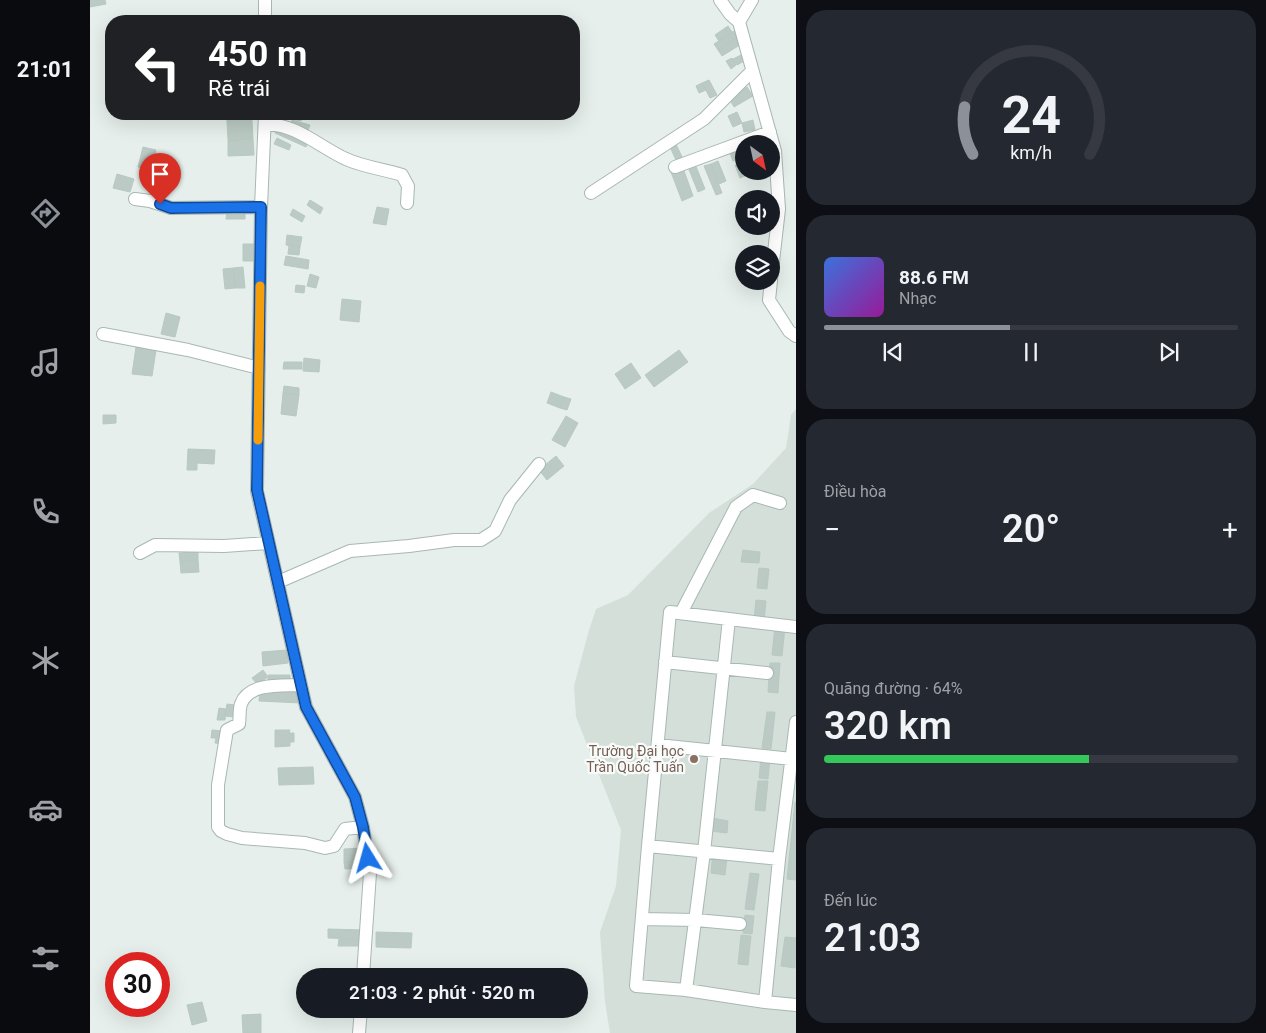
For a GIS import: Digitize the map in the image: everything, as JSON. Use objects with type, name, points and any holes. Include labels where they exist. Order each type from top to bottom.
[{"type":"street","points":[[265,0],[265,15]]},
{"type":"street","points":[[720,0],[730,14],[739,22],[775,152],[779,209],[775,245]]},
{"type":"street","points":[[739,22],[752,0]]},
{"type":"street","points":[[591,193],[704,119],[752,71]]},
{"type":"street","points":[[364,968],[370,873],[363,827],[355,797],[306,707],[257,490],[261,207],[265,120],[305,136],[344,159],[402,175],[408,186],[407,203]]},
{"type":"street","points":[[675,167],[770,132]]},
{"type":"street","points":[[135,198],[171,208],[261,207]]},
{"type":"street","points":[[770,290],[769,300],[789,331],[796,336]]},
{"type":"street","points":[[103,334],[188,350],[259,368]]},
{"type":"street","points":[[278,582],[350,551],[454,540],[484,539],[495,532],[510,500],[539,464]]},
{"type":"street","points":[[681,613],[736,507],[753,495],[780,503]]},
{"type":"street","points":[[140,553],[155,545],[224,546],[268,543]]},
{"type":"street","points":[[796,627],[670,612],[636,986],[686,990],[796,1005]]},
{"type":"street","points":[[686,990],[704,852],[729,619]]},
{"type":"street","points":[[665,662],[767,674]]},
{"type":"street","points":[[301,685],[265,686],[243,699],[240,707],[239,724],[227,730],[221,757],[218,785],[218,827],[220,831],[242,838],[305,843],[325,848],[334,846],[346,829],[363,827]]},
{"type":"street","points":[[764,1002],[779,859],[792,793],[792,760],[796,722]]},
{"type":"street","points":[[658,745],[792,760]]},
{"type":"street","points":[[648,846],[779,859]]},
{"type":"street","points":[[642,919],[696,920],[740,924]]},
{"type":"street","points":[[359,1033],[360,1018]]},
{"type":"shaded area","name":"Trường Đại học Trần Quốc Tuấn","points":[[796,409],[796,1033],[610,1033],[605,1002],[600,932],[616,886],[621,830],[576,717],[574,686],[589,630],[596,609],[628,595],[709,513],[753,484],[786,448],[791,415]]},
{"type":"building","points":[[90,0],[105,0],[106,4],[90,7]]},
{"type":"building","points":[[728,26],[732,32],[719,41],[715,35]]},
{"type":"building","points":[[737,29],[741,34],[718,50],[714,44]]},
{"type":"building","points":[[738,36],[743,43],[722,56],[718,50]]},
{"type":"building","points":[[743,54],[746,60],[737,65],[733,59]]},
{"type":"building","points":[[732,58],[736,65],[731,69],[726,61]]},
{"type":"building","points":[[709,80],[717,95],[710,98],[702,83]]},
{"type":"building","points":[[702,83],[706,90],[699,93],[696,86]]},
{"type":"building","points":[[747,87],[753,96],[734,107],[729,98]]},
{"type":"building","points":[[737,112],[742,123],[733,127],[728,116]]},
{"type":"building","points":[[252,120],[253,139],[228,140],[227,121]]},
{"type":"building","points":[[292,120],[310,125],[307,133],[290,128]]},
{"type":"building","points":[[753,120],[755,130],[744,132],[742,123]]},
{"type":"building","points":[[277,127],[309,140],[306,147],[275,133]]},
{"type":"building","points":[[277,138],[291,145],[289,150],[274,144]]},
{"type":"building","points":[[253,139],[254,155],[228,156],[228,140]]},
{"type":"building","points":[[675,142],[683,159],[677,162],[669,145]]},
{"type":"building","points":[[143,147],[156,150],[151,170],[138,167]]},
{"type":"building","points":[[735,151],[735,160],[733,161],[730,153]]},
{"type":"building","points":[[718,161],[726,181],[719,184],[711,164]]},
{"type":"building","points":[[695,164],[705,189],[698,192],[688,167]]},
{"type":"building","points":[[711,164],[722,193],[716,195],[704,166]]},
{"type":"building","points":[[683,168],[693,196],[682,201],[671,172]]},
{"type":"building","points":[[117,174],[134,179],[130,192],[113,188]]},
{"type":"building","points":[[310,200],[323,208],[320,214],[307,205]]},
{"type":"building","points":[[377,207],[389,209],[386,225],[373,223]]},
{"type":"building","points":[[293,209],[305,216],[302,222],[290,215]]},
{"type":"building","points":[[227,212],[245,212],[245,219],[226,219]]},
{"type":"building","points":[[287,235],[302,237],[300,247],[286,245]]},
{"type":"building","points":[[243,244],[254,244],[254,261],[243,261]]},
{"type":"building","points":[[289,245],[300,247],[299,255],[288,254]]},
{"type":"building","points":[[286,256],[309,260],[308,269],[284,265]]},
{"type":"building","points":[[243,267],[245,288],[235,288],[233,268]]},
{"type":"building","points":[[233,268],[235,288],[225,289],[223,269]]},
{"type":"building","points":[[310,274],[319,277],[316,288],[307,286]]},
{"type":"building","points":[[296,285],[305,286],[304,293],[295,292]]},
{"type":"building","points":[[342,299],[361,301],[359,322],[340,320]]},
{"type":"building","points":[[166,313],[180,317],[175,337],[161,334]]},
{"type":"building","points":[[136,347],[156,350],[152,376],[132,374]]},
{"type":"building","points":[[679,350],[688,362],[654,387],[645,375]]},
{"type":"building","points":[[304,358],[320,360],[319,372],[303,371]]},
{"type":"building","points":[[284,362],[302,362],[302,369],[283,369]]},
{"type":"building","points":[[631,363],[641,378],[625,389],[615,374]]},
{"type":"building","points":[[284,386],[299,388],[299,395],[283,393]]},
{"type":"building","points":[[551,392],[564,397],[560,408],[547,403]]},
{"type":"building","points":[[283,393],[299,395],[296,416],[281,414]]},
{"type":"building","points":[[564,397],[571,399],[567,410],[560,408]]},
{"type":"building","points":[[103,415],[116,415],[116,423],[103,424]]},
{"type":"building","points":[[566,416],[578,423],[565,447],[552,440]]},
{"type":"building","points":[[188,449],[215,450],[214,464],[197,463],[197,470],[187,470]]},
{"type":"building","points":[[556,456],[564,466],[547,480],[539,470]]},
{"type":"building","points":[[743,550],[760,552],[759,563],[741,562]]},
{"type":"building","points":[[198,552],[198,560],[180,562],[179,553]]},
{"type":"building","points":[[198,560],[199,572],[181,573],[180,562]]},
{"type":"building","points":[[759,568],[769,569],[767,589],[757,588]]},
{"type":"building","points":[[756,600],[766,601],[764,621],[754,620]]},
{"type":"building","points":[[775,626],[785,627],[782,656],[772,655]]},
{"type":"building","points":[[287,650],[288,663],[263,666],[262,652]]},
{"type":"building","points":[[770,663],[780,663],[778,693],[768,692]]},
{"type":"building","points":[[263,670],[268,677],[257,684],[252,678]]},
{"type":"building","points":[[268,675],[290,675],[290,683],[268,683]]},
{"type":"building","points":[[297,689],[301,703],[259,701],[260,691]]},
{"type":"building","points":[[227,704],[235,705],[234,717],[225,716]]},
{"type":"building","points":[[219,708],[226,709],[225,720],[217,720]]},
{"type":"building","points":[[767,712],[775,712],[771,749],[762,748]]},
{"type":"building","points":[[212,730],[224,731],[222,744],[215,743],[216,738],[211,738]]},
{"type":"building","points":[[275,730],[290,730],[289,733],[294,733],[294,742],[290,742],[290,746],[275,747]]},
{"type":"building","points":[[761,758],[770,759],[768,779],[759,778]]},
{"type":"building","points":[[313,767],[314,784],[279,785],[278,768]]},
{"type":"building","points":[[758,781],[768,781],[765,811],[755,810]]},
{"type":"building","points":[[796,802],[796,880],[787,879]]},
{"type":"building","points":[[712,818],[728,821],[727,833],[710,831]]},
{"type":"building","points":[[364,848],[364,854],[344,855],[344,849]]},
{"type":"building","points":[[713,850],[727,857],[725,875],[711,873]]},
{"type":"building","points":[[364,854],[364,861],[344,862],[344,855]]},
{"type":"building","points":[[364,861],[365,868],[345,869],[344,862]]},
{"type":"building","points":[[750,873],[759,874],[754,910],[745,909]]},
{"type":"building","points":[[745,915],[754,916],[752,934],[743,933]]},
{"type":"building","points":[[328,929],[363,930],[363,939],[328,938]]},
{"type":"building","points":[[376,932],[412,933],[411,948],[376,947]]},
{"type":"building","points":[[741,935],[751,936],[748,965],[738,964]]},
{"type":"building","points":[[785,937],[796,938],[795,968],[781,966]]},
{"type":"building","points":[[339,939],[363,939],[363,946],[338,946]]},
{"type":"building","points":[[202,1002],[207,1021],[192,1025],[187,1005]]},
{"type":"building","points":[[261,1014],[261,1033],[243,1033],[242,1015]]},
{"type":"slow traffic","points":[[258,440],[260,286]]},
{"type":"place","name":"Trường Đại học Trần Quốc Tuấn","points":[[694,759]]},
{"type":"route","points":[[160,204],[171,208],[261,207],[257,490],[306,707],[355,797],[360,812],[368,858]]}]
